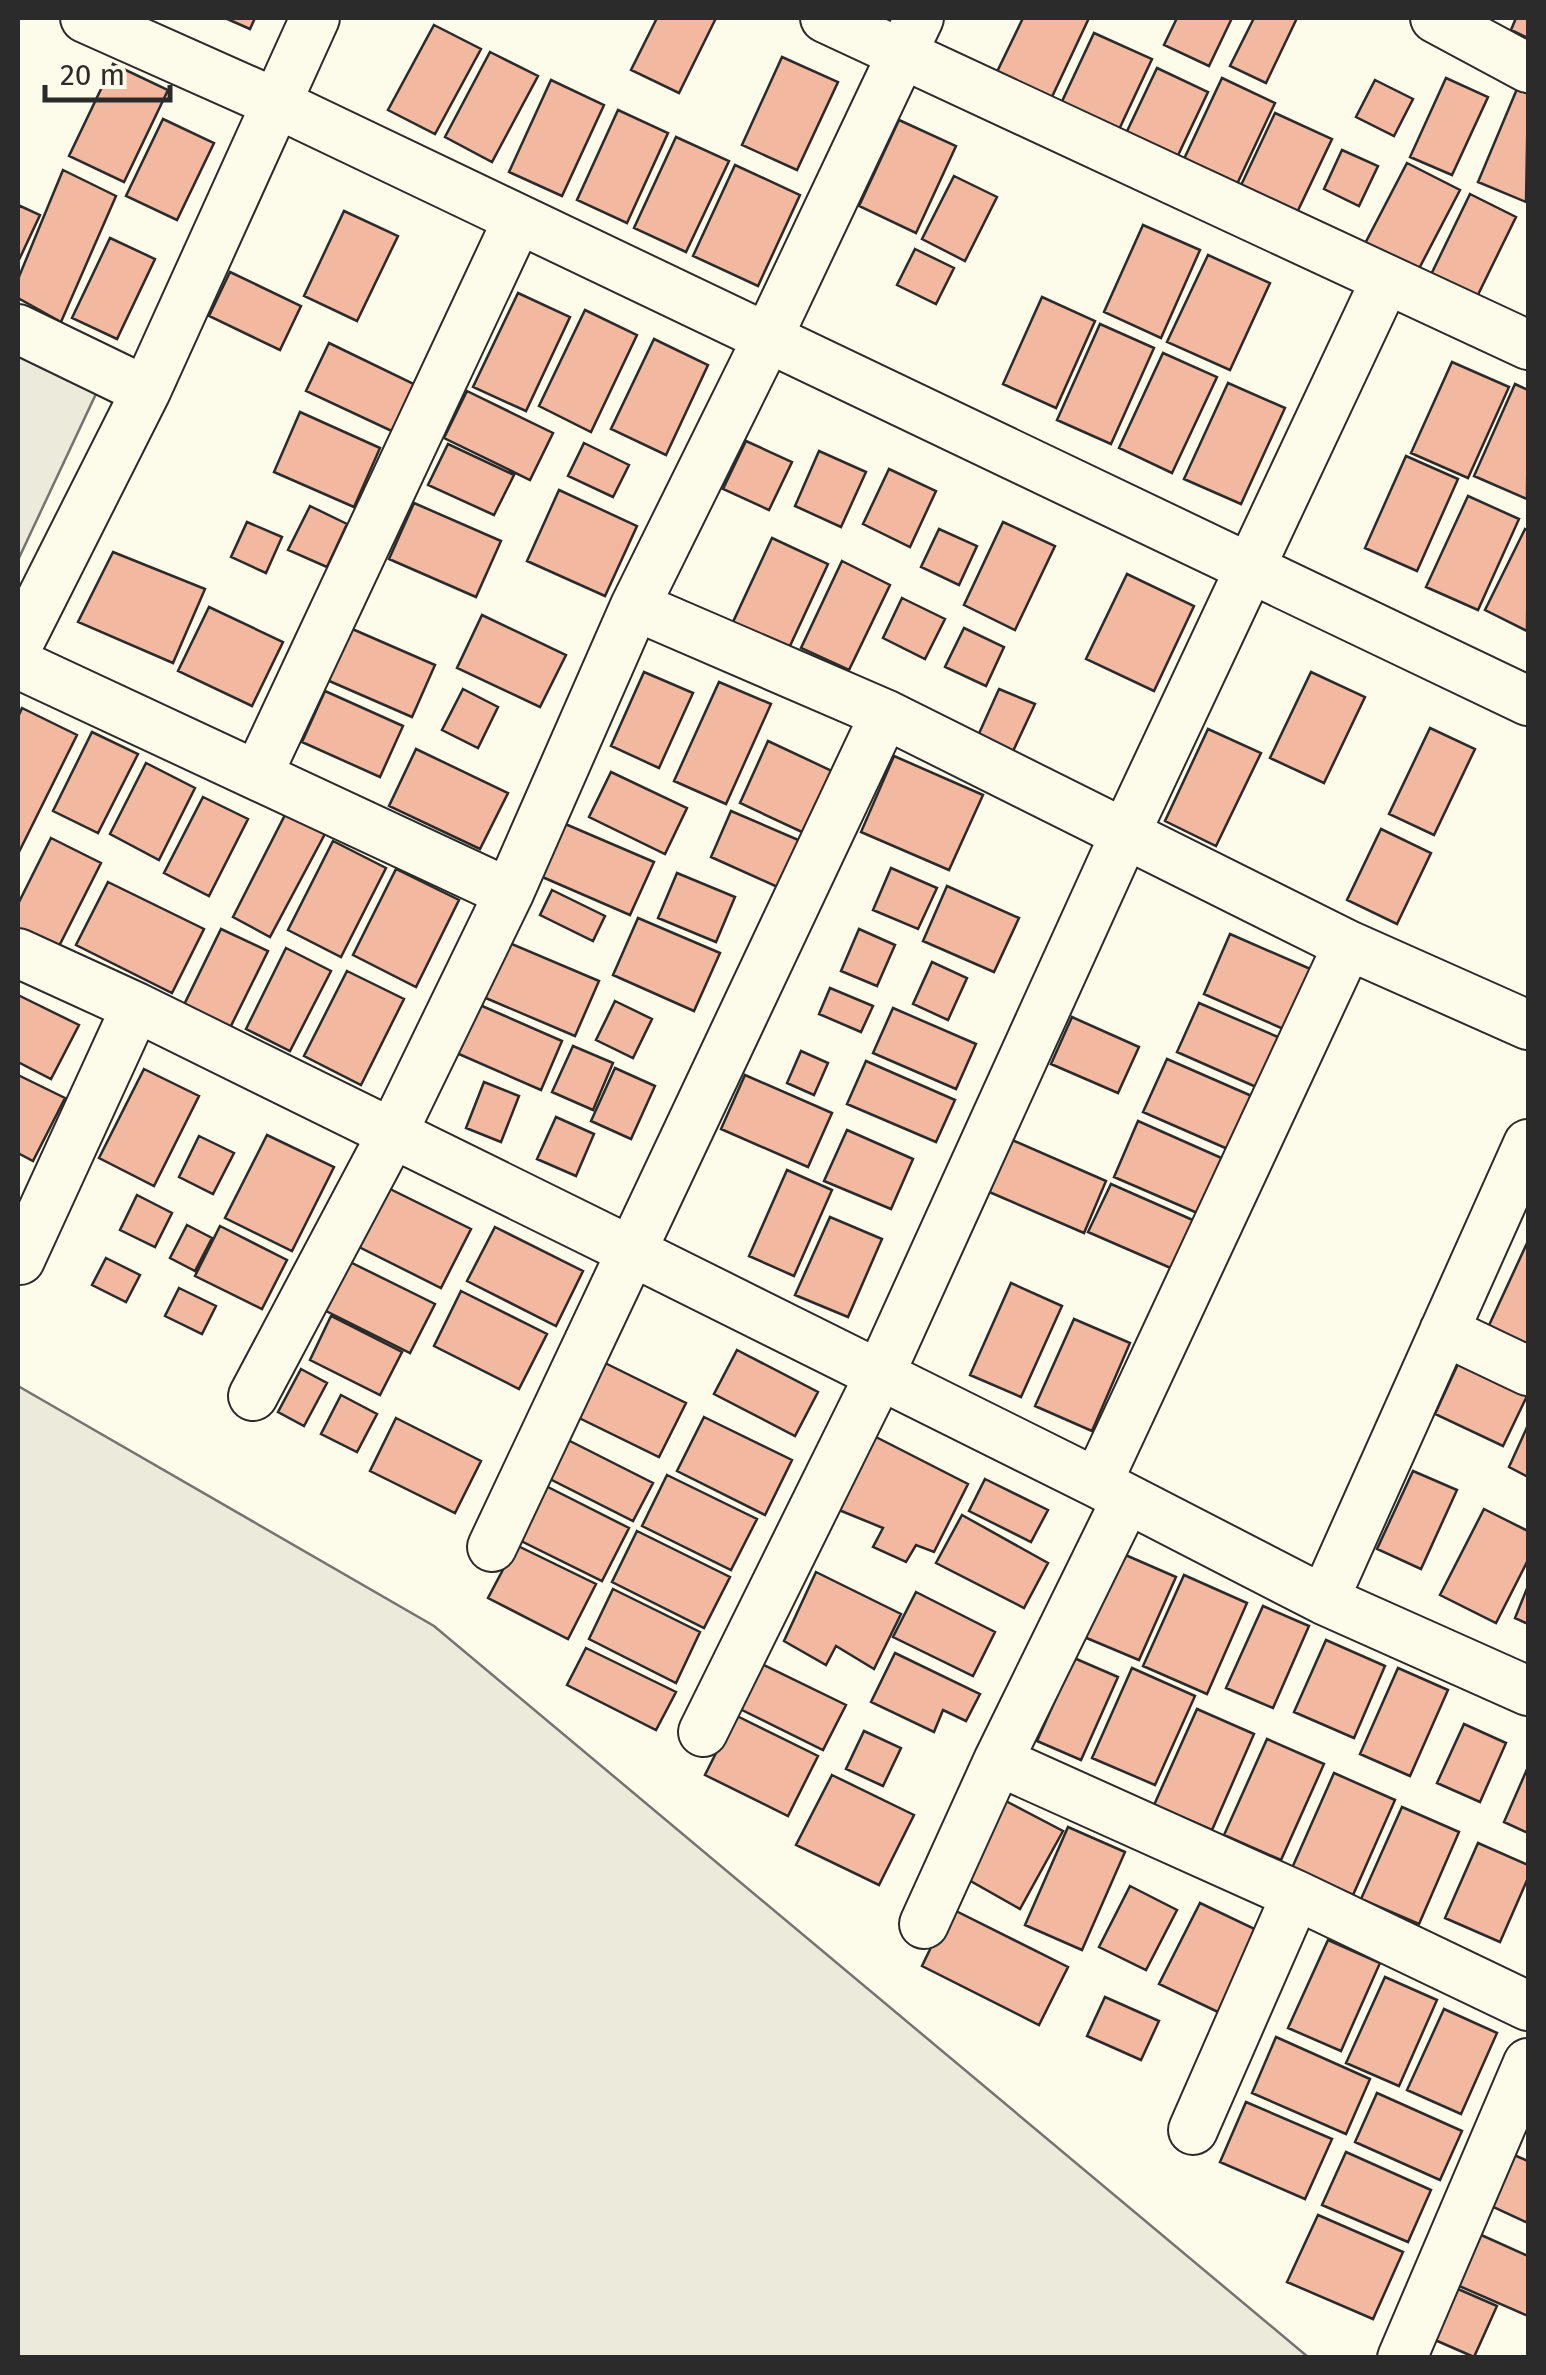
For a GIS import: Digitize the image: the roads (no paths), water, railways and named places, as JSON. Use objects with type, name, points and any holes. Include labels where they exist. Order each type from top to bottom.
[{"type":"street","points":[[85,18],[278,104],[1528,701]]},
{"type":"street","points":[[18,645],[146,391],[316,18]]},
{"type":"street","points":[[825,18],[911,36],[1386,279],[1528,345]]},
{"type":"street","points":[[1435,18],[1528,68]]},
{"type":"street","points":[[253,1396],[392,1134],[509,893],[636,606],[768,340],[911,36]]},
{"type":"street","points":[[258,774],[518,219]]},
{"type":"street","points":[[703,1732],[879,1376],[1125,834],[1386,279]]},
{"type":"street","points":[[18,328],[146,391]]},
{"type":"street","points":[[636,606],[885,714],[1348,946],[1528,1025]]},
{"type":"street","points":[[18,664],[509,893]]},
{"type":"street","points":[[492,1546],[885,714]]},
{"type":"street","points":[[924,1924],[998,1761],[1348,946]]},
{"type":"street","points":[[18,953],[632,1251],[1324,1600],[1528,1692]]},
{"type":"street","points":[[20,1260],[136,1007]]},
{"type":"street","points":[[1324,1600],[1528,1144]]},
{"type":"street","points":[[1444,1331],[1528,1370]]},
{"type":"street","points":[[998,1761],[1296,1895],[1528,2006]]},
{"type":"street","points":[[1193,2130],[1296,1895]]},
{"type":"street","points":[[1402,2358],[1528,2062]]}]
